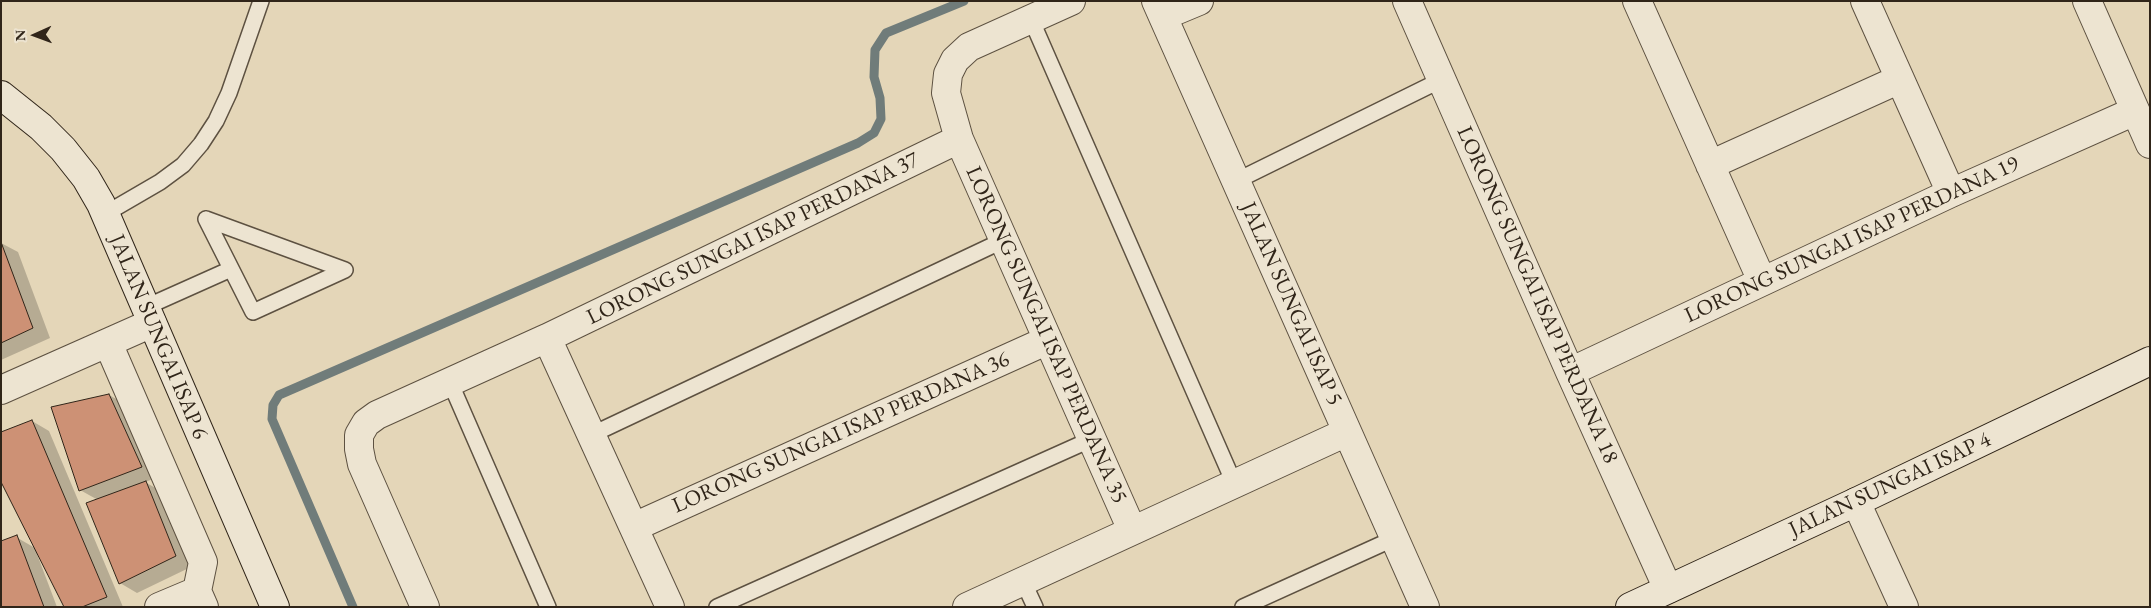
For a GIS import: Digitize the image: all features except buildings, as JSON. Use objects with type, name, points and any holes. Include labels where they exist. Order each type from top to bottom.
[{"type":"street","name":"LORONG SUNGAI ISAP PERDANA 35","points":[[1071,1],[969,47],[955,60],[948,74],[946,93],[959,140],[1132,530]]},
{"type":"street","points":[[1159,9],[1199,1]]},
{"type":"street","name":"LORONG SUNGAI ISAP PERDANA 18","points":[[1406,1],[1668,589]]},
{"type":"street","points":[[1637,1],[1762,281]]},
{"type":"street","points":[[1865,1],[1951,192]]},
{"type":"street","points":[[2087,1],[2150,144]]},
{"type":"street","name":"JALAN SUNGAI ISAP 5","points":[[1159,9],[1425,607]]},
{"type":"street","points":[[1710,166],[1900,79]]},
{"type":"street","name":"JALAN SUNGAI ISAP 6","points":[[1,95],[41,127],[63,149],[86,178],[105,214],[275,607]]},
{"type":"street","name":"LORONG SUNGAI ISAP PERDANA 19","points":[[1570,372],[1951,192],[2135,111]]},
{"type":"street","name":"LORONG SUNGAI ISAP PERDANA 37","points":[[425,607],[362,464],[359,435],[366,423],[377,415],[547,338],[959,140]]},
{"type":"street","points":[[1,390],[108,343],[149,315]]},
{"type":"street","points":[[547,338],[670,607]]},
{"type":"street","name":"LORONG SUNGAI ISAP PERDANA 36","points":[[634,527],[1048,340]]},
{"type":"street","points":[[108,343],[203,562],[201,599],[159,607]]},
{"type":"street","name":"JALAN SUNGAI ISAP 4","points":[[1630,607],[1856,502],[2150,360]]},
{"type":"street","points":[[967,607],[1348,432]]},
{"type":"street","points":[[1856,502],[1904,607]]},
{"type":"lane","points":[[105,214],[168,176],[183,164],[201,144],[216,121],[229,94],[261,1]]},
{"type":"lane","points":[[1031,19],[1234,483]]},
{"type":"lane","points":[[1236,181],[1441,80]]},
{"type":"lane","points":[[206,220],[345,270],[252,312],[231,269],[206,220]]},
{"type":"lane","points":[[592,435],[1004,240]]},
{"type":"lane","points":[[149,315],[231,269]]},
{"type":"lane","points":[[450,382],[548,607]]},
{"type":"lane","points":[[718,607],[1092,438]]},
{"type":"lane","points":[[1243,607],[1395,538]]},
{"type":"lane","points":[[1022,581],[1035,607]]},
{"type":"waterway","points":[[353,607],[272,419],[273,405],[279,395],[858,143],[874,133],[881,119],[880,98],[874,77],[875,50],[886,33],[964,1]]}]
